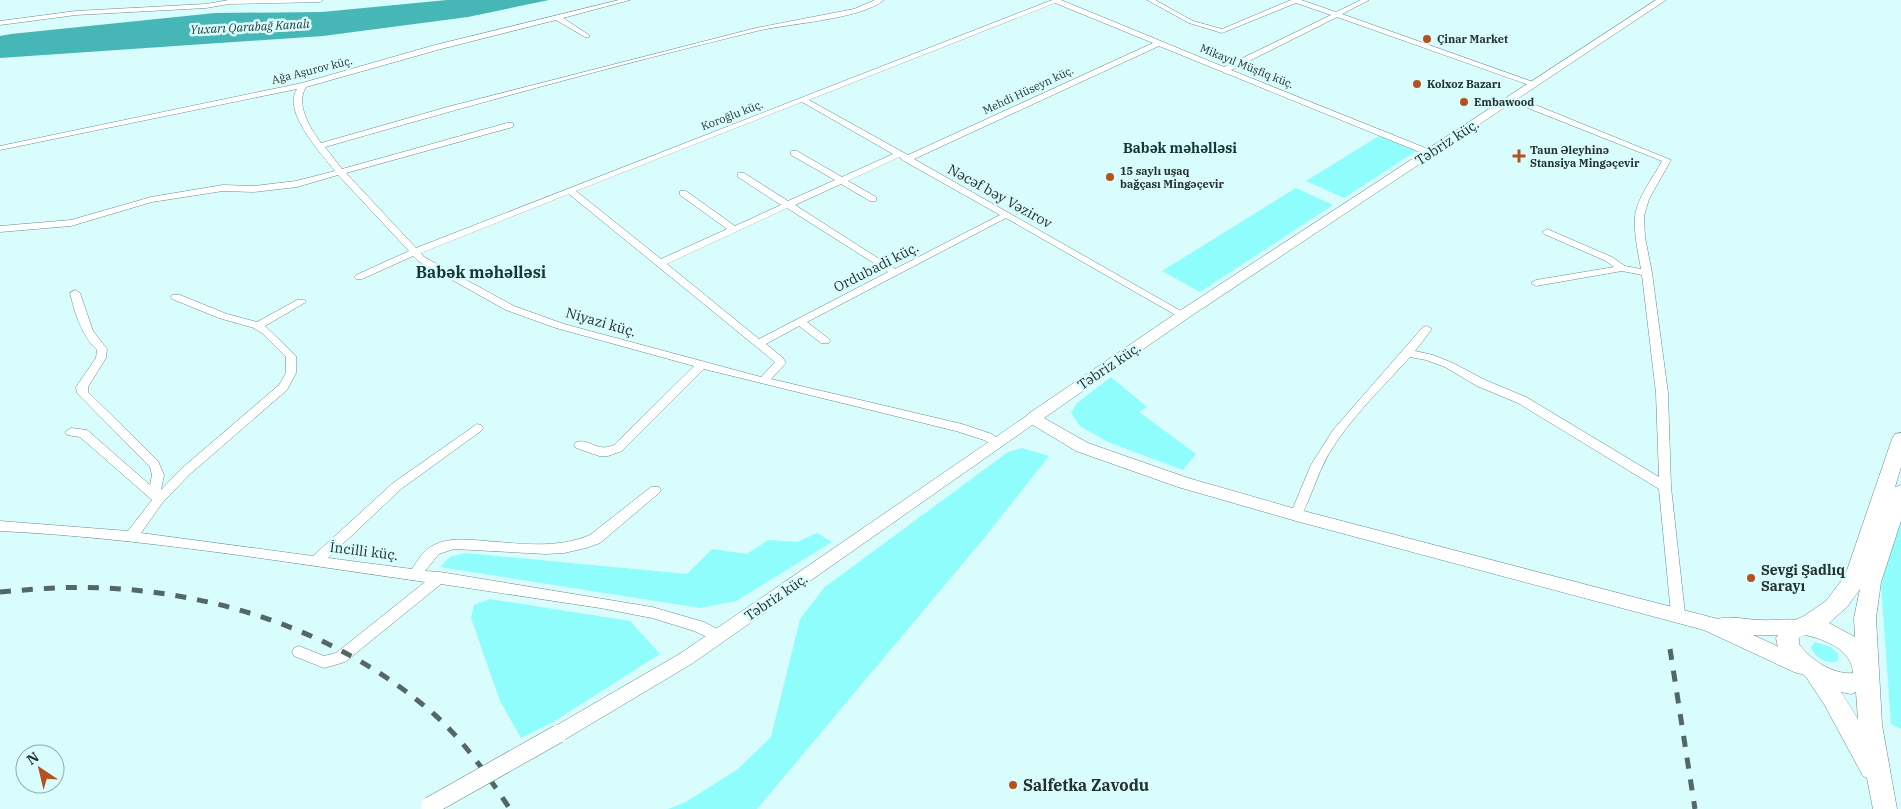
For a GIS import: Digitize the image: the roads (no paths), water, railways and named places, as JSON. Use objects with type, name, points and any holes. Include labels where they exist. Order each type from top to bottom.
[{"type":"main road","name":"Təbriz küç.","points":[[1033,418],[1183,316],[1662,0]]},
{"type":"main road","points":[[1033,418],[1082,447],[1184,483],[1296,515],[1708,623],[1743,637],[1814,673],[1839,682],[1850,683],[1859,681],[1864,676],[1866,669],[1858,652],[1849,643],[1826,630],[1804,626],[1760,628],[1708,623]]},
{"type":"main road","points":[[1882,798],[1849,723],[1827,689],[1814,673],[1799,661],[1789,647],[1788,639],[1790,633],[1796,628],[1826,615],[1849,589],[1901,439]]},
{"type":"main road","points":[[1882,798],[1870,725],[1865,618],[1868,596],[1901,492]]},
{"type":"street","points":[[0,23],[76,13],[206,6],[229,2],[320,0]]},
{"type":"street","name":"Ağa Aşurov küç.","points":[[0,148],[303,85],[438,47],[628,0]]},
{"type":"street","points":[[320,146],[454,108],[749,31],[787,22],[856,11],[881,0]]},
{"type":"street","points":[[1150,0],[1191,22],[1222,31],[1296,0],[1535,84]]},
{"type":"street","points":[[1226,69],[1366,0]]},
{"type":"street","name":"Mikayıl Müşfiq küç.","points":[[1057,1],[1430,153]]},
{"type":"street","name":"Koroğlu küç.","points":[[359,277],[414,252],[570,190],[1057,1]]},
{"type":"street","points":[[556,17],[587,36]]},
{"type":"street","name":"Mehdi Hüseyn küç.","points":[[659,264],[840,181],[903,157],[1159,42]]},
{"type":"street","name":"Niyazi küç.","points":[[303,85],[298,93],[298,112],[313,138],[340,172],[414,252],[438,270],[510,308],[560,326],[702,365],[958,427],[981,434],[996,443]]},
{"type":"street","points":[[1513,99],[1667,160],[1645,199],[1639,216],[1640,237],[1647,273],[1662,393],[1665,487],[1678,614]]},
{"type":"street","name":"Nəcəf bəy Vəzirov","points":[[804,100],[1183,316]]},
{"type":"street","points":[[0,229],[71,223],[133,205],[205,190],[276,187],[340,172],[510,125]]},
{"type":"street","points":[[794,153],[873,199]]},
{"type":"street","points":[[741,175],[895,273]]},
{"type":"street","points":[[570,190],[659,264],[759,343],[781,363],[763,381]]},
{"type":"street","points":[[683,193],[733,229]]},
{"type":"street","name":"Ordubadi küç.","points":[[759,343],[1006,215]]},
{"type":"street","points":[[1547,232],[1603,256],[1622,268],[1647,273]]},
{"type":"street","points":[[1536,283],[1622,268]]},
{"type":"street","points":[[75,294],[95,344],[102,349],[101,358],[82,387],[84,393],[154,464],[158,471],[159,480],[156,496]]},
{"type":"street","points":[[132,536],[156,496],[288,380],[292,367],[291,356],[268,332],[258,326],[223,316],[176,297]]},
{"type":"street","points":[[258,326],[301,302]]},
{"type":"street","points":[[800,322],[825,341]]},
{"type":"street","points":[[1296,515],[1308,481],[1326,448],[1348,419],[1409,352],[1427,329]]},
{"type":"street","points":[[1409,352],[1449,365],[1482,383],[1522,400],[1665,487]]},
{"type":"street","points":[[580,445],[600,454],[609,453],[618,448],[702,365]]},
{"type":"street","name":"Təbriz küç.","points":[[427,807],[639,688],[718,636],[1033,418]]},
{"type":"street","points":[[316,562],[397,486],[476,428]]},
{"type":"street","points":[[71,432],[83,433],[156,496]]},
{"type":"street","points":[[416,574],[430,552],[438,547],[454,544],[551,549],[585,545],[595,540],[655,490]]},
{"type":"street","name":"İncilli küç.","points":[[0,526],[132,536],[440,577],[630,609],[683,620],[702,627],[718,636]]},
{"type":"street","points":[[299,652],[324,662],[340,658],[440,577]]},
{"type":"water","name":"Yuxarı Qarabağ Kanalı","points":[[447,0],[549,0],[468,17],[323,36],[0,58],[0,36],[11,34],[215,13],[322,12]]},
{"type":"railway","points":[[0,592],[80,587],[151,592],[195,599],[238,610],[281,624],[322,641],[362,662],[400,687],[435,715],[466,748],[510,809]]},
{"type":"railway","points":[[1670,649],[1695,809]]},
{"type":"place","name":"Çinar Market","points":[[1427,39]]},
{"type":"place","name":"Kolxoz Bazarı","points":[[1417,84]]},
{"type":"place","name":"Embawood","points":[[1464,102]]},
{"type":"place","name":"Taun Əleyhinə Stansiya Mingəçevir","points":[[1519,156]]},
{"type":"place","name":"15 saylı uşaq bağçası Mingəçevir","points":[[1110,177]]},
{"type":"place","name":"Sevgi Şadlıq Sarayı","points":[[1751,578]]},
{"type":"place","name":"Salfetka Zavodu","points":[[1013,785]]},
{"type":"district","name":"Babək məhəlləsi","points":[[1180,148]]},
{"type":"district","name":"Babək məhəlləsi","points":[[481,272]]}]
